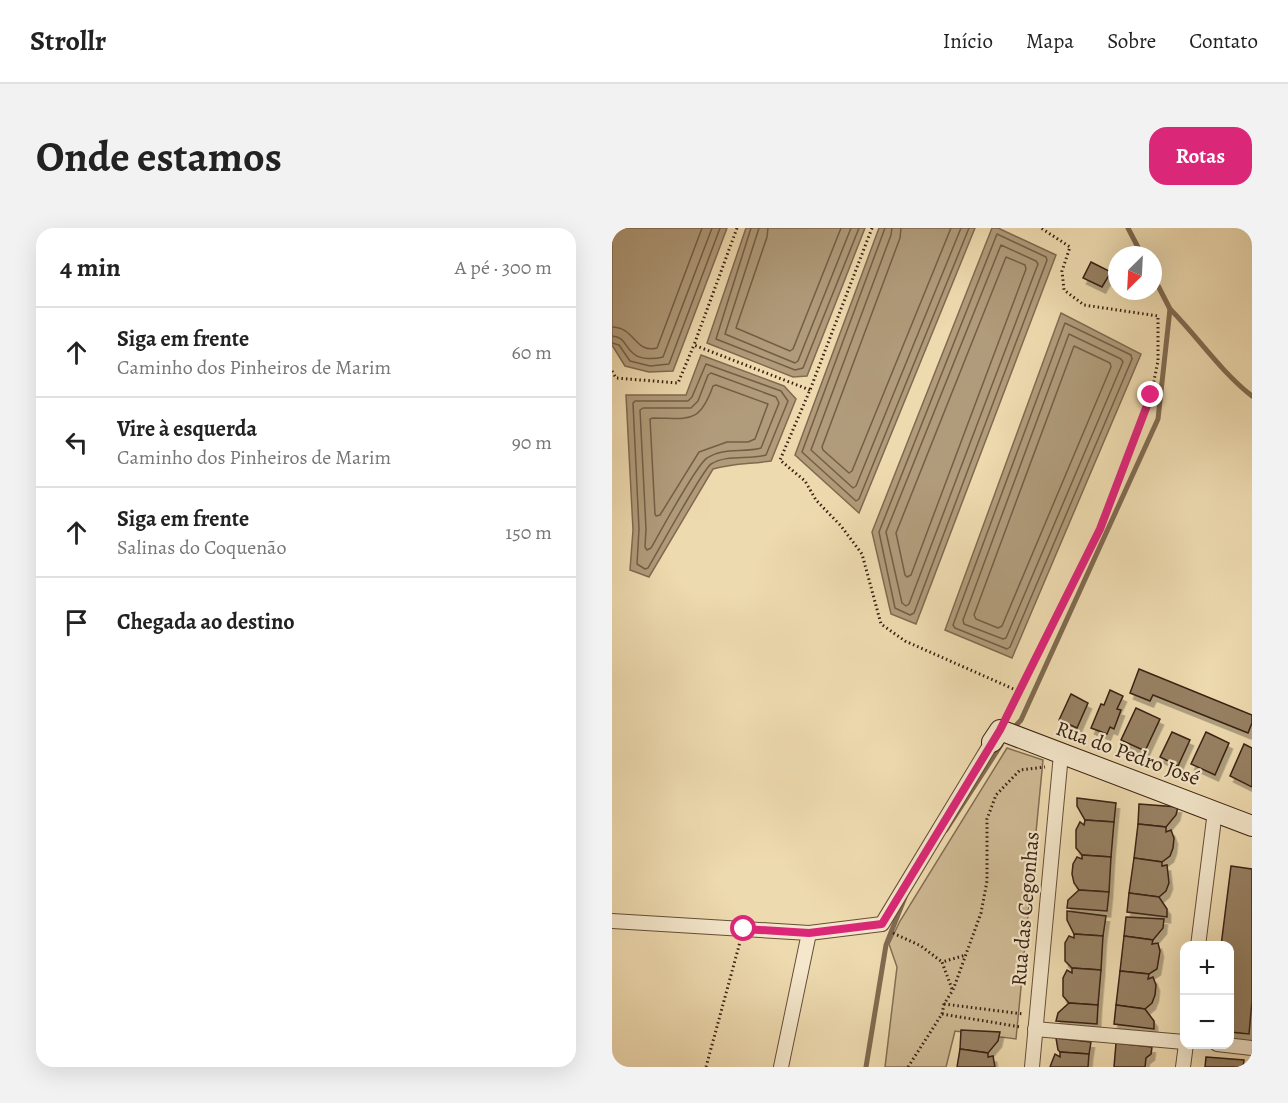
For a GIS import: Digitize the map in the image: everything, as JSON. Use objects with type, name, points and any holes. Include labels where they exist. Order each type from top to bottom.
[{"type":"street","name":"Rua do Pedro José","points":[[999,735],[1029,742],[1060,759],[1215,811],[1252,826]]},
{"type":"street","points":[[612,921],[809,933],[882,924],[999,735]]},
{"type":"street","name":"Rua das Cegonhas","points":[[1032,1067],[1060,759]]},
{"type":"street","points":[[1199,941],[1215,811]]},
{"type":"street","points":[[781,1067],[809,933]]},
{"type":"street","points":[[1036,1022],[1180,1042]]},
{"type":"street","points":[[1234,1046],[1252,1048]]},
{"type":"street","points":[[1183,1067],[1184,1049]]},
{"type":"path","points":[[612,371],[616,378],[678,383],[737,228]]},
{"type":"path","points":[[872,228],[810,390],[780,460],[805,481],[816,500],[841,526],[862,554],[881,624],[905,642],[1019,691]]},
{"type":"path","points":[[999,735],[1100,529],[1151,395],[1158,361],[1158,316],[1084,305],[1064,290],[1062,272],[1070,247],[1041,228]]},
{"type":"path","points":[[694,345],[810,390]]},
{"type":"path","points":[[908,1067],[942,1014],[981,913],[987,880],[987,819],[996,795],[1020,770],[1060,759]]},
{"type":"path","points":[[882,924],[891,932],[921,946],[942,962],[953,990]]},
{"type":"path","points":[[706,1067],[744,929]]},
{"type":"path","points":[[942,962],[966,955]]},
{"type":"path","points":[[944,1004],[1036,1022]]},
{"type":"path","points":[[942,1014],[1036,1022]]},
{"type":"shaded area","points":[[1007,748],[1043,760],[1016,1039],[955,1031],[946,1067],[885,1067],[897,967],[889,944],[900,921]]},
{"type":"water","points":[[612,228],[727,228],[673,371],[649,372],[625,366],[612,345]]},
{"type":"water","points":[[746,228],[865,228],[807,376],[793,377],[707,343]]},
{"type":"water","points":[[879,228],[975,228],[859,513],[795,455]]},
{"type":"water","points":[[992,228],[998,228],[1056,255],[916,624],[891,614],[872,532]]},
{"type":"water","points":[[1061,313],[1141,354],[1012,658],[945,630]]},
{"type":"water","points":[[701,355],[784,386],[796,399],[771,461],[713,469],[649,577],[630,570],[633,530],[626,395],[686,395]]},
{"type":"building","points":[[1091,262],[1108,270],[1108,277],[1102,287],[1083,278]]},
{"type":"building","points":[[1139,669],[1252,715],[1248,733],[1153,695],[1150,701],[1130,693]]},
{"type":"building","points":[[1110,690],[1123,696],[1117,709],[1121,710],[1114,729],[1110,727],[1107,734],[1091,728]]},
{"type":"building","points":[[1071,694],[1088,703],[1077,728],[1059,720]]},
{"type":"building","points":[[1136,708],[1160,719],[1145,751],[1121,740]]},
{"type":"building","points":[[1172,732],[1190,740],[1178,766],[1160,757]]},
{"type":"building","points":[[1206,732],[1229,743],[1215,775],[1191,764]]},
{"type":"building","points":[[1244,744],[1252,748],[1252,787],[1230,776]]},
{"type":"building","points":[[1077,798],[1116,803],[1114,822],[1085,820],[1077,806]]},
{"type":"building","points":[[1139,804],[1178,807],[1176,815],[1166,827],[1138,824]]},
{"type":"building","points":[[1085,820],[1114,822],[1111,857],[1082,855],[1076,848],[1076,830],[1080,822],[1084,825]]},
{"type":"building","points":[[1138,824],[1166,827],[1166,832],[1171,830],[1174,838],[1170,856],[1162,862],[1134,858]]},
{"type":"building","points":[[1082,855],[1111,857],[1109,892],[1079,890],[1072,874],[1073,864],[1077,857],[1082,859]]},
{"type":"building","points":[[1134,858],[1162,862],[1162,866],[1167,865],[1169,883],[1166,891],[1159,897],[1129,893]]},
{"type":"building","points":[[1231,866],[1252,869],[1252,1001],[1249,1034],[1234,1032],[1234,941],[1222,941]]},
{"type":"building","points":[[1079,890],[1109,892],[1107,911],[1067,908],[1068,900]]},
{"type":"building","points":[[1129,893],[1159,897],[1167,909],[1167,917],[1127,912]]},
{"type":"building","points":[[1067,911],[1106,916],[1103,936],[1074,934],[1067,920]]},
{"type":"building","points":[[1126,917],[1164,919],[1163,928],[1153,940],[1124,936]]},
{"type":"building","points":[[1074,934],[1103,936],[1101,970],[1072,968],[1065,961],[1065,943],[1069,936],[1074,938]]},
{"type":"building","points":[[1124,936],[1153,940],[1152,944],[1158,943],[1160,951],[1157,969],[1149,974],[1120,971]]},
{"type":"building","points":[[1072,968],[1101,970],[1098,1005],[1069,1003],[1063,996],[1063,978],[1067,970],[1072,973]]},
{"type":"building","points":[[1120,971],[1149,974],[1148,979],[1153,977],[1156,985],[1155,995],[1152,1003],[1145,1009],[1116,1005]]},
{"type":"building","points":[[1069,1003],[1098,1005],[1097,1024],[1056,1021],[1058,1013]]},
{"type":"building","points":[[1116,1005],[1145,1009],[1154,1021],[1154,1029],[1114,1024]]},
{"type":"building","points":[[961,1030],[1000,1032],[998,1041],[988,1053],[960,1049]]},
{"type":"building","points":[[1056,1038],[1091,1042],[1089,1054],[1060,1052]]},
{"type":"building","points":[[1116,1043],[1152,1047],[1151,1054],[1146,1058],[1145,1067],[1114,1067]]},
{"type":"building","points":[[960,1049],[988,1053],[988,1057],[993,1056],[995,1067],[957,1067]]},
{"type":"building","points":[[1060,1052],[1089,1054],[1088,1067],[1050,1067],[1055,1054],[1060,1057]]},
{"type":"building","points":[[1206,1057],[1244,1060],[1243,1067],[1205,1067]]},
{"type":"waterway","points":[[1128,228],[1137,246]]},
{"type":"waterway","points":[[1012,730],[1021,720],[1158,419],[1170,309],[1162,293]]},
{"type":"waterway","points":[[1170,309],[1230,376],[1252,396]]},
{"type":"waterway","points":[[946,830],[1001,745]]},
{"type":"waterway","points":[[866,1067],[886,945],[905,897]]},
{"type":"route","points":[[744,929],[809,933],[882,924],[1000,730],[1100,529],[1151,395]]}]
